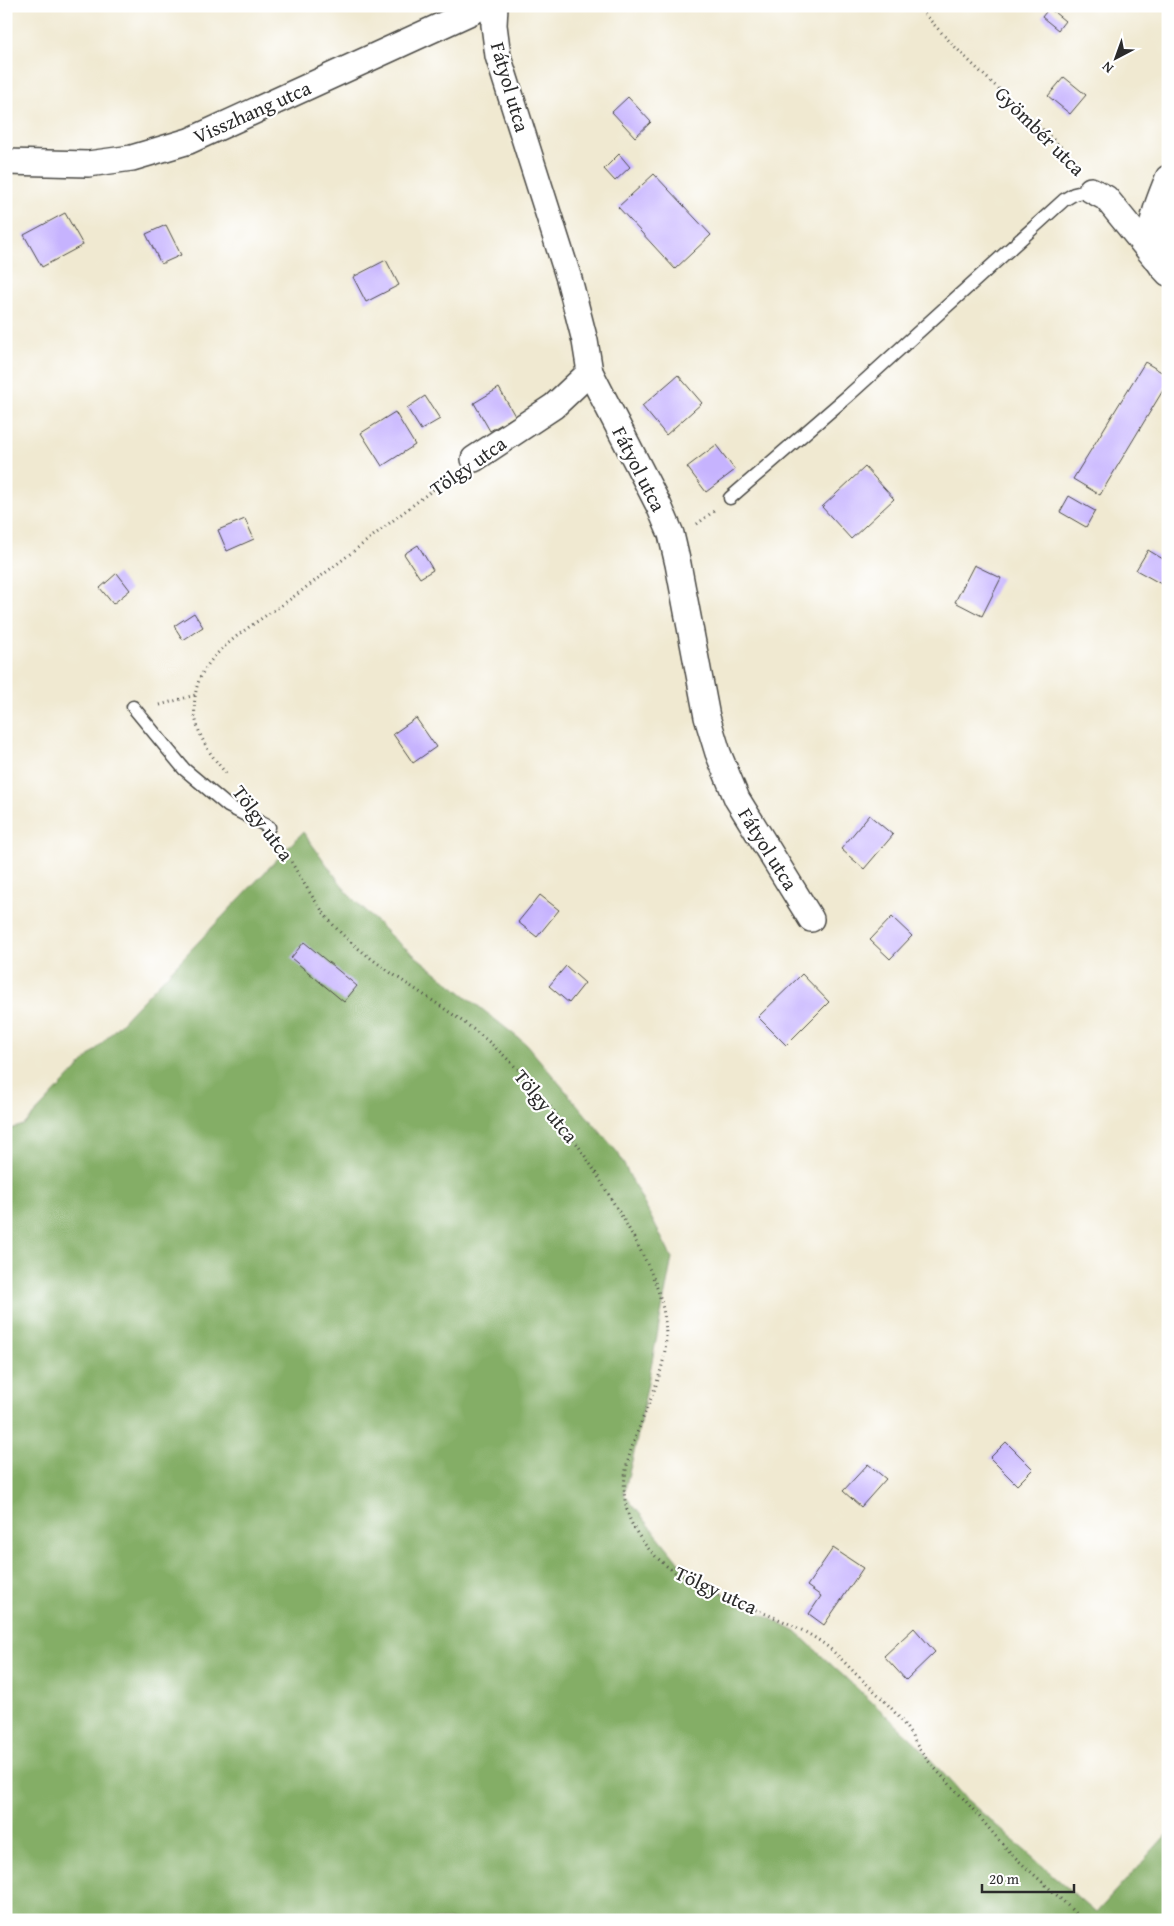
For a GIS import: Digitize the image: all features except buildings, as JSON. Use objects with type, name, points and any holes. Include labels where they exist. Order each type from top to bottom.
[{"type":"street","name":"Visszhang utca","points":[[6,162],[88,164],[132,158],[189,141],[484,6]]},
{"type":"street","name":"Fátyol utca","points":[[495,6],[494,25],[498,56],[569,279],[581,325],[590,372],[659,506],[673,543],[707,716],[718,753],[737,798],[811,919]]},
{"type":"street","points":[[1162,265],[1152,244],[1153,217],[1168,178]]},
{"type":"street","name":"Gyömbér utca","points":[[1091,190],[1106,198],[1162,265]]},
{"type":"street","name":"Tölgy utca","points":[[474,459],[554,406],[590,372]]},
{"type":"lane","points":[[730,498],[849,395],[1064,200],[1074,194],[1091,190]]},
{"type":"lane","points":[[133,707],[184,769],[228,806],[269,827]]},
{"type":"path","name":"Gyömbér utca","points":[[918,6],[971,64],[1079,166],[1087,176],[1091,190]]},
{"type":"path","name":"Tölgy utca","points":[[230,778],[207,750],[197,721],[195,695],[198,682],[207,666],[220,650],[234,639],[304,590],[474,459]]},
{"type":"path","points":[[673,543],[730,498]]},
{"type":"path","points":[[153,707],[195,695]]},
{"type":"path","name":"Tölgy utca","points":[[269,827],[314,898],[340,932],[375,961],[488,1041],[541,1095],[567,1127],[593,1167],[644,1257],[657,1284],[665,1325],[666,1348],[661,1371],[632,1445],[626,1473],[623,1495],[628,1516],[637,1534],[662,1564],[684,1578],[724,1598],[794,1626],[826,1645],[898,1716],[924,1756],[1005,1847],[1081,1920]]},
{"type":"green space","points":[[303,832],[349,895],[394,939],[526,1044],[618,1153],[672,1258],[636,1444],[624,1494],[690,1576],[796,1632],[916,1743],[965,1798],[1096,1913],[1168,1834],[1168,1920],[6,1920],[6,1130],[24,1125]]}]
